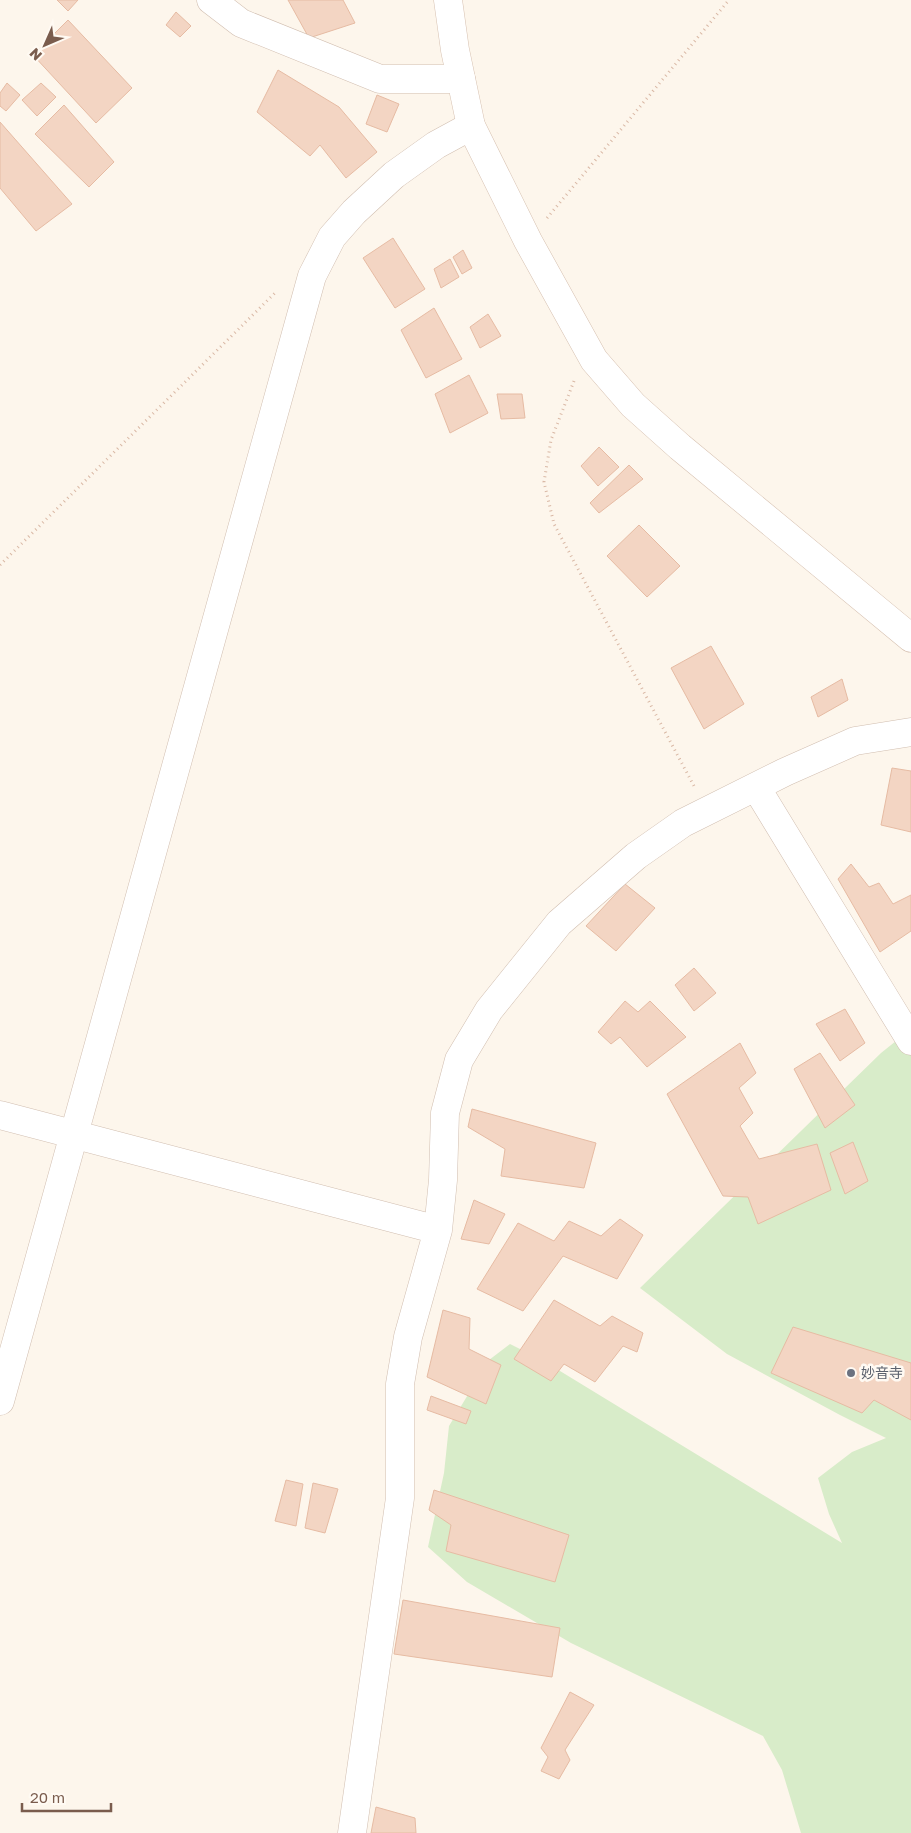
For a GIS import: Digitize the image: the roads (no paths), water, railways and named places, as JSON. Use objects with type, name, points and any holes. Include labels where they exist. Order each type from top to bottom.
[{"type":"street","points":[[211,0],[241,23],[380,79],[461,79]]},
{"type":"street","points":[[448,0],[455,50],[471,126],[528,241],[594,360],[633,405],[911,638]]},
{"type":"street","points":[[0,1401],[312,276],[332,238],[354,212],[394,176],[436,145],[471,126]]},
{"type":"street","points":[[352,1833],[400,1498],[400,1384],[408,1337],[438,1230],[443,1180],[445,1113],[459,1060],[489,1010],[559,923],[636,856],[684,823],[785,772],[855,741],[911,732]]},
{"type":"street","points":[[756,787],[911,1041]]},
{"type":"street","points":[[0,1115],[74,1136],[438,1230]]},
{"type":"place","name":"妙音寺","points":[[851,1373]]}]
